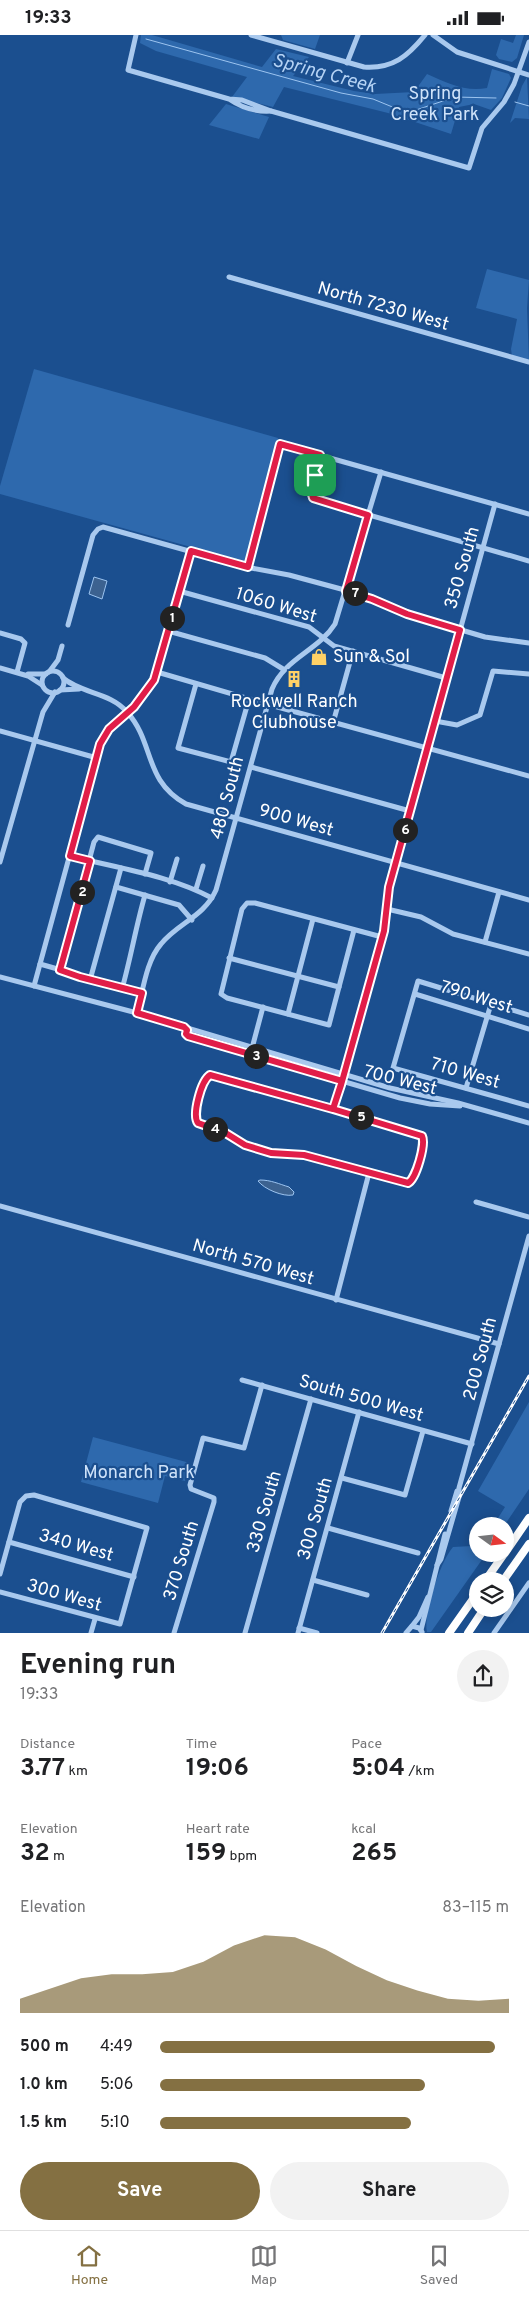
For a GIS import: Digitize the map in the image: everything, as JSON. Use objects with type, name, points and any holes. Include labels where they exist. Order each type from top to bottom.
[{"type":"highway","points":[[514,1540],[529,1518]]},
{"type":"highway","points":[[509,1572],[529,1544]]},
{"type":"highway","points":[[450,1633],[469,1605]]},
{"type":"highway","points":[[468,1633],[479,1617]]},
{"type":"street","points":[[136,35],[128,69],[229,99],[249,109],[271,111],[469,168],[482,128],[504,102],[520,71],[529,42]]},
{"type":"street","points":[[251,35],[347,63],[374,68],[392,64],[411,52],[425,35]]},
{"type":"street","points":[[273,41],[275,35]]},
{"type":"street","points":[[347,63],[358,35]]},
{"type":"street","points":[[433,35],[457,53],[529,75]]},
{"type":"street","name":"North 7230 West","points":[[229,277],[529,362]]},
{"type":"street","points":[[248,567],[280,444],[529,514]]},
{"type":"street","points":[[320,455],[312,495],[317,500],[529,561]]},
{"type":"street","name":"480 South","points":[[137,1013],[151,963],[159,946],[206,908],[212,899],[274,684],[283,669],[324,638],[338,618],[380,472]]},
{"type":"street","name":"350 South","points":[[333,1109],[382,937],[389,887],[395,863],[495,504]]},
{"type":"street","points":[[68,625],[93,535],[98,529],[111,528],[248,567],[289,575],[346,591],[372,599],[407,614],[460,630],[494,639],[529,643]]},
{"type":"street","points":[[34,986],[97,758],[106,733],[128,713],[147,689],[157,672],[191,551]]},
{"type":"street","name":"1060 West","points":[[180,591],[310,627],[334,646],[446,678]]},
{"type":"street","points":[[168,631],[265,658],[283,669]]},
{"type":"street","points":[[0,633],[24,641],[25,647],[20,673]]},
{"type":"street","points":[[0,862],[45,708],[63,685],[60,657],[62,646]]},
{"type":"street","points":[[333,723],[353,651]]},
{"type":"street","points":[[45,708],[42,680],[60,657]]},
{"type":"street","points":[[0,668],[20,673],[56,671],[62,677]]},
{"type":"street","points":[[435,721],[457,725],[480,715],[493,671],[529,674]]},
{"type":"street","points":[[157,672],[267,705],[529,777]]},
{"type":"street","points":[[20,673],[43,686],[57,691]]},
{"type":"street","name":"900 West","points":[[62,677],[82,689],[107,697],[128,713],[140,730],[155,774],[168,791],[192,807],[529,900]]},
{"type":"street","points":[[196,684],[178,748],[231,762],[249,699]]},
{"type":"street","name":"900 West","points":[[57,691],[82,689]]},
{"type":"street","points":[[0,731],[97,758]]},
{"type":"street","points":[[251,767],[410,811]]},
{"type":"street","points":[[0,836],[6,838]]},
{"type":"street","points":[[60,970],[94,842],[98,837],[151,853],[145,874]]},
{"type":"street","points":[[70,856],[145,874],[196,889],[212,899]]},
{"type":"street","points":[[170,882],[177,859]]},
{"type":"street","points":[[196,889],[203,866]]},
{"type":"street","points":[[90,980],[121,868]]},
{"type":"street","points":[[116,887],[179,905],[192,920]]},
{"type":"street","points":[[485,943],[499,892]]},
{"type":"street","points":[[122,989],[131,957],[132,939],[145,895]]},
{"type":"street","points":[[354,930],[329,1025],[222,995],[221,990],[229,958],[242,909],[246,904],[255,903],[382,937]]},
{"type":"street","points":[[387,909],[421,917],[449,933],[529,954]]},
{"type":"street","points":[[288,1014],[313,919]]},
{"type":"street","points":[[229,958],[339,987]]},
{"type":"street","points":[[40,964],[90,980],[142,993]]},
{"type":"street","name":"700 West","points":[[0,977],[137,1013],[187,1030],[390,1088],[469,1106],[529,1123]]},
{"type":"street","name":"790 West","points":[[529,1015],[418,981],[415,994],[529,1029]]},
{"type":"street","name":"710 West","points":[[415,994],[393,1067],[529,1106]]},
{"type":"street","points":[[466,1089],[491,1004]]},
{"type":"street","points":[[250,1055],[263,1007]]},
{"type":"street","name":"700 West","points":[[187,1030],[186,1034],[188,1036],[411,1101],[436,1105],[469,1106]]},
{"type":"street","points":[[212,1075],[333,1109],[419,1134],[423,1137],[424,1143],[411,1182],[404,1183],[304,1155],[276,1154],[245,1145],[224,1132],[200,1124],[194,1115],[204,1081],[212,1075]]},
{"type":"street","points":[[336,1300],[369,1173]]},
{"type":"street","points":[[476,1203],[529,1217]]},
{"type":"street","name":"North 570 West","points":[[0,1206],[499,1344]]},
{"type":"street","name":"200 South","points":[[421,1631],[437,1565],[441,1559],[529,1236]]},
{"type":"street","name":"South 500 West","points":[[242,1380],[472,1444]]},
{"type":"street","name":"370 South","points":[[174,1633],[204,1541],[214,1498],[191,1489],[190,1485],[202,1438],[244,1448],[262,1385]]},
{"type":"street","name":"330 South","points":[[245,1633],[310,1399]]},
{"type":"street","name":"300 South","points":[[299,1630],[359,1412]]},
{"type":"street","points":[[342,1478],[405,1495],[423,1431]]},
{"type":"street","points":[[0,1573],[20,1502],[26,1496],[34,1495],[148,1528],[134,1577]]},
{"type":"street","points":[[328,1528],[418,1553]]},
{"type":"street","name":"340 West","points":[[9,1542],[134,1577]]},
{"type":"street","name":"300 West","points":[[0,1592],[95,1619],[120,1624],[134,1577]]},
{"type":"street","points":[[313,1580],[367,1595]]},
{"type":"street","points":[[494,1633],[529,1583]]},
{"type":"street","name":"200 South","points":[[406,1633],[420,1617],[429,1595]]},
{"type":"street","points":[[91,1633],[95,1619]]},
{"type":"street","points":[[412,1626],[421,1631]]},
{"type":"street","points":[[299,1630],[317,1633]]},
{"type":"green space","name":"Spring Creek Park","points":[[141,35],[152,35],[262,67],[276,49],[309,57],[293,76],[354,91],[375,94],[414,92],[427,74],[456,86],[471,89],[487,88],[492,69],[509,74],[511,78],[502,98],[491,110],[474,104],[459,107],[451,134],[388,113],[284,87],[273,107],[232,97],[247,77],[156,51],[140,43]]},
{"type":"green space","points":[[281,35],[320,35],[315,49],[283,40]]},
{"type":"green space","points":[[516,35],[524,35],[517,58],[512,62],[499,59],[496,55],[501,39],[513,43]]},
{"type":"green space","points":[[527,77],[529,119],[515,118],[510,123],[522,86]]},
{"type":"green space","points":[[226,104],[269,117],[259,139],[209,125]]},
{"type":"green space","points":[[487,269],[529,280],[527,308],[529,361],[512,356],[511,349],[517,319],[476,308]]},
{"type":"green space","points":[[34,369],[278,438],[245,562],[0,494],[0,486]]},
{"type":"green space","points":[[529,1402],[529,1489],[510,1517],[499,1517],[505,1507],[478,1491]]},
{"type":"green space","name":"Monarch Park","points":[[93,1437],[190,1463],[185,1481],[165,1476],[158,1503],[81,1482]]},
{"type":"green space","points":[[469,1546],[469,1563],[480,1563],[473,1572],[469,1572],[469,1578],[431,1632],[427,1632],[426,1624],[430,1601],[443,1564],[453,1547]]},
{"type":"shaded area","points":[[94,577],[107,581],[102,599],[89,594]]},
{"type":"shaded area","points":[[258,1181],[271,1181],[289,1187],[294,1192],[293,1195],[274,1192],[261,1184]]},
{"type":"waterway","name":"Spring Creek","points":[[146,39],[341,93],[373,99],[407,113],[455,97],[496,98]]},
{"type":"waterway","name":"Spring Creek","points":[[515,102],[529,106]]},
{"type":"railway","points":[[382,1633],[529,1376]]},
{"type":"place","name":"Sun & Sol","points":[[319,657]]},
{"type":"place","name":"Rockwell Ranch Clubhouse","points":[[294,679]]},
{"type":"route","points":[[315,475],[311,491],[313,498],[368,515],[346,591],[372,599],[421,619],[460,630],[389,887],[384,931],[341,1085],[333,1109],[422,1136],[424,1143],[414,1177],[408,1183],[304,1155],[271,1153],[245,1145],[224,1132],[198,1123],[195,1113],[204,1081],[210,1075],[333,1109],[342,1081],[188,1036],[186,1035],[187,1030],[184,1027],[137,1013],[142,993],[60,970],[90,861],[70,856],[100,744],[109,729],[134,707],[154,680],[191,551],[248,567],[280,444],[320,455],[315,475]]}]
